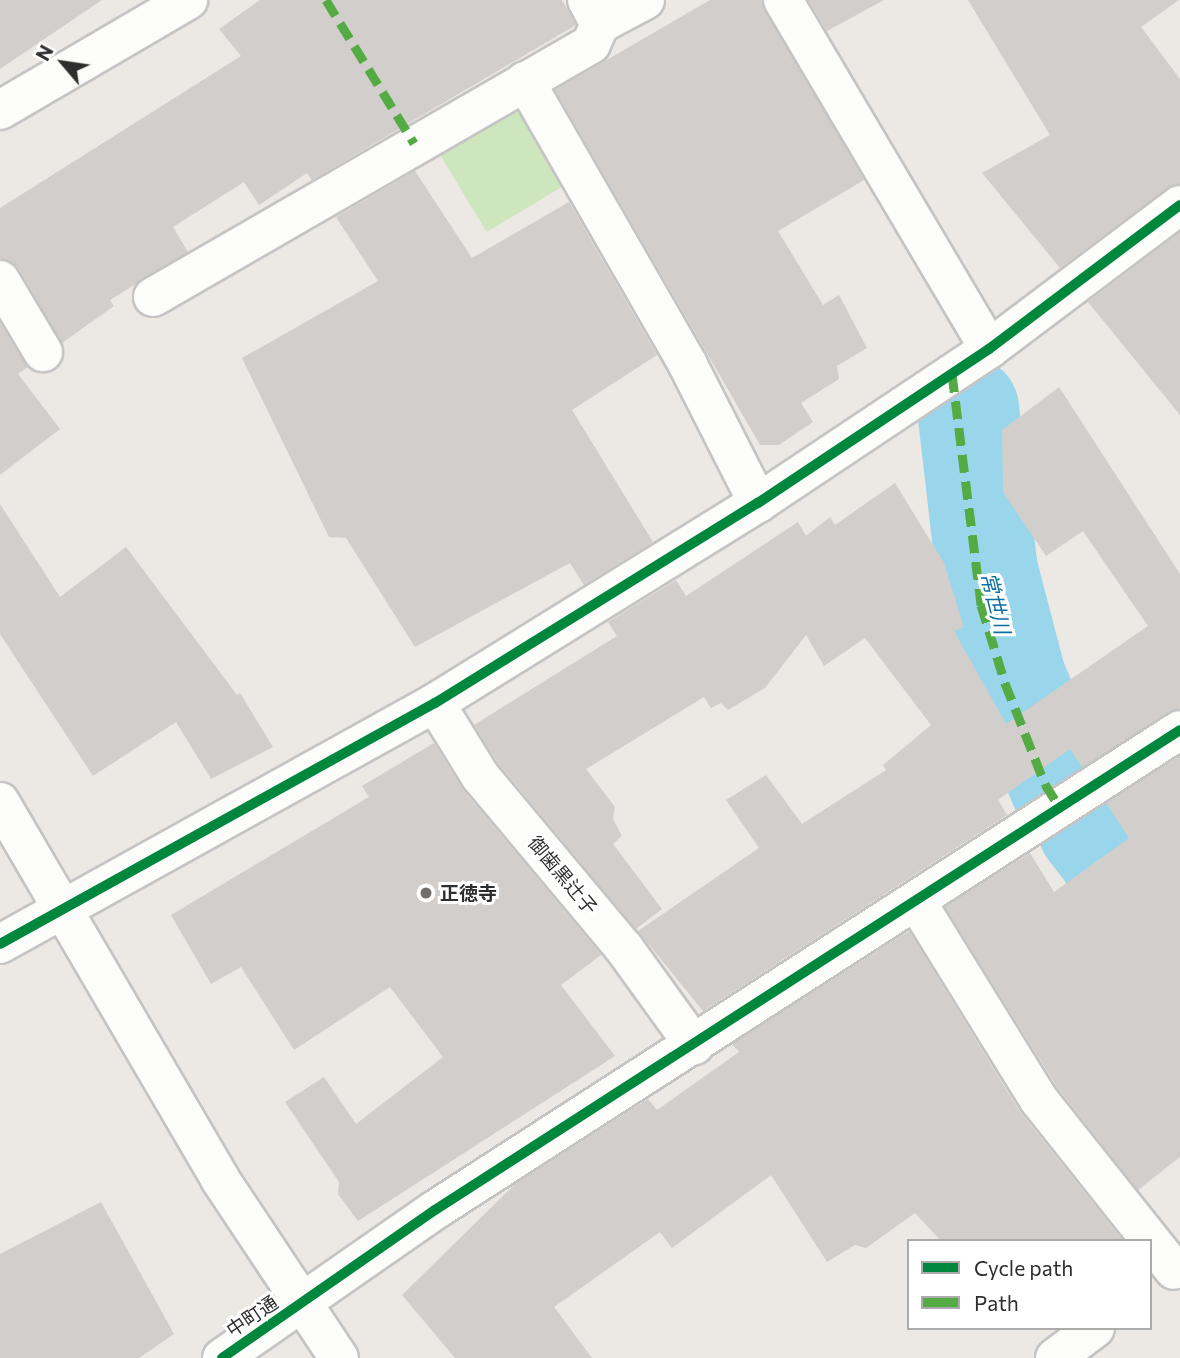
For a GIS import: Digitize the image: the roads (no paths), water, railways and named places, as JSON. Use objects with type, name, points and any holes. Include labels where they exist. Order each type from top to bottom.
[{"type":"street","points":[[153,297],[591,44],[594,12],[645,0]]},
{"type":"street","points":[[783,0],[989,349]]},
{"type":"street","points":[[0,110],[176,3]]},
{"type":"street","points":[[525,81],[688,365],[758,503]]},
{"type":"street","points":[[0,944],[435,703],[758,503],[989,349],[1180,205]]},
{"type":"street","points":[[0,280],[43,352]]},
{"type":"street","name":"御歯黒辻子","points":[[435,703],[480,776],[624,948],[694,1045]]},
{"type":"street","name":"中町通","points":[[222,1358],[435,1210],[1180,730]]},
{"type":"street","points":[[0,802],[214,1168],[340,1358]]},
{"type":"street","points":[[916,901],[1039,1100],[1142,1239]]},
{"type":"street","points":[[1152,1252],[1168,1274]]},
{"type":"street","points":[[1055,1358],[1092,1330]]},
{"type":"waterway","name":"常世川","points":[[968,408],[987,571],[1015,678],[1061,787]]},
{"type":"waterway","name":"常世川","points":[[1089,829],[1107,852],[1180,907]]},
{"type":"place","name":"正徳寺","points":[[426,893]]}]
